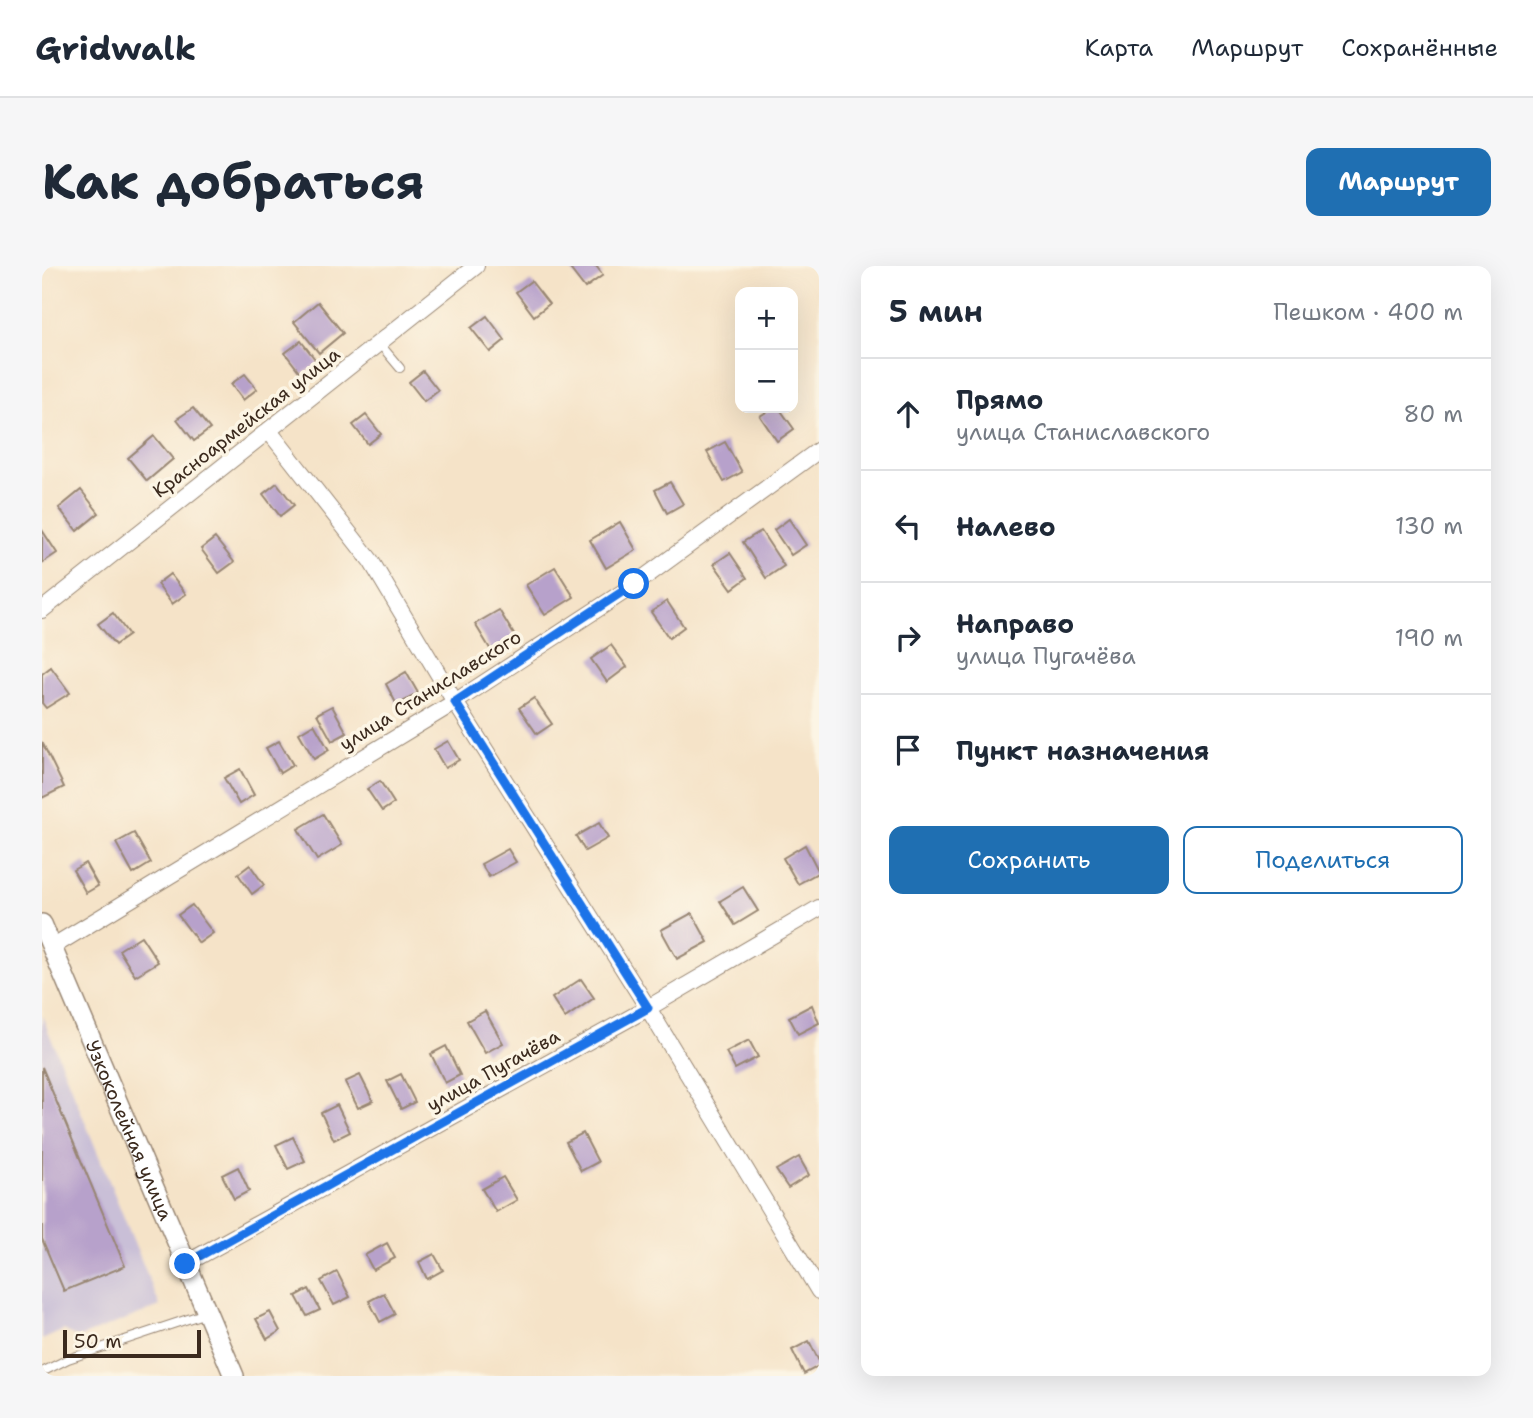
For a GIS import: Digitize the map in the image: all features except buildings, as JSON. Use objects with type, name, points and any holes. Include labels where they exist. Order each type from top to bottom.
[{"type":"street","name":"Красноармейская улица","points":[[42,610],[476,266]]},
{"type":"street","points":[[269,431],[371,561],[455,702],[648,1008],[819,1291]]},
{"type":"street","name":"улица Станиславского","points":[[52,947],[455,702],[634,584],[819,450]]},
{"type":"street","name":"улица Пугачёва","points":[[185,1264],[648,1008],[819,908]]},
{"type":"street","name":"Узкоколейная улица","points":[[42,923],[234,1376]]},
{"type":"lane","points":[[379,343],[401,368]]},
{"type":"lane","points":[[42,1372],[68,1359],[206,1313]]},
{"type":"shaded area","points":[[42,1016],[160,1306],[78,1338],[64,1330],[42,1340]]},
{"type":"route","points":[[185,1264],[648,1008],[455,702],[634,584]]}]
